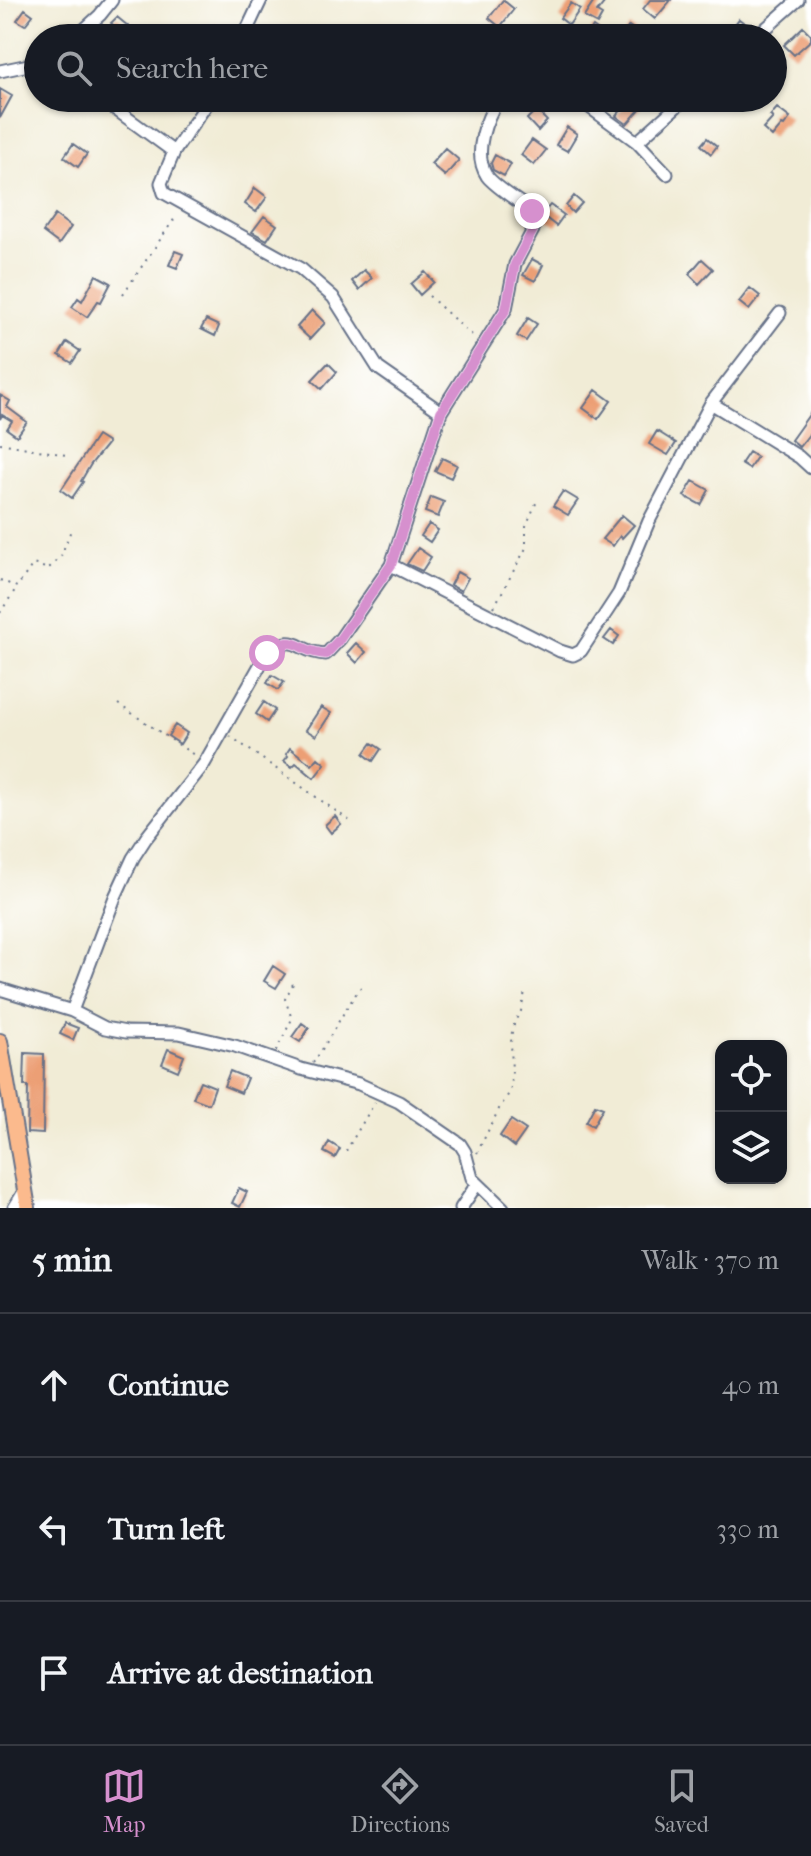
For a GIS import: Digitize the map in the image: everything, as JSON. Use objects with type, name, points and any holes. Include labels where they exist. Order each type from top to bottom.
[{"type":"main road","points":[[0,1041],[28,1208]]},
{"type":"street","points":[[90,24],[112,0]]},
{"type":"street","points":[[250,24],[261,0]]},
{"type":"street","points":[[769,24],[792,2]]},
{"type":"street","points":[[0,71],[24,66]]},
{"type":"street","points":[[119,112],[174,152]]},
{"type":"street","points":[[201,112],[174,152],[161,183],[164,193],[301,269],[333,297],[378,368],[441,412]]},
{"type":"street","points":[[72,1011],[133,858],[205,762],[267,653],[281,642],[290,642],[314,654],[326,654],[340,639],[391,565],[441,412],[506,309],[515,264],[533,230],[535,219],[532,211],[488,177],[480,159],[485,125],[492,112]]},
{"type":"street","points":[[596,112],[637,142],[667,174]]},
{"type":"street","points":[[637,142],[670,112]]},
{"type":"street","points":[[391,565],[560,651],[573,655],[581,651],[619,593],[649,521],[711,403],[780,313]]},
{"type":"street","points":[[711,403],[799,457],[811,468]]},
{"type":"street","points":[[0,989],[72,1011],[105,1028],[126,1032],[179,1033],[235,1046],[359,1084],[399,1102],[460,1144],[472,1178],[503,1208]]},
{"type":"street","points":[[461,1208],[477,1184]]},
{"type":"street","points":[[14,1208],[25,1190]]},
{"type":"path","points":[[123,294],[184,204]]},
{"type":"path","points":[[429,296],[468,332],[485,343]]},
{"type":"path","points":[[0,443],[66,455]]},
{"type":"path","points":[[490,615],[526,548],[526,526],[537,501]]},
{"type":"path","points":[[0,613],[33,564],[48,569],[61,556],[71,530]]},
{"type":"path","points":[[0,580],[17,587]]},
{"type":"path","points":[[118,704],[205,762]]},
{"type":"path","points":[[222,731],[350,821]]},
{"type":"path","points":[[271,1059],[292,1019],[285,999],[295,980]]},
{"type":"path","points":[[310,1071],[346,1006],[361,987]]},
{"type":"path","points":[[469,1168],[510,1092],[511,1036],[525,992]]},
{"type":"path","points":[[346,1151],[380,1094]]},
{"type":"building","points":[[503,0],[514,9],[502,24],[496,24],[489,18]]},
{"type":"building","points":[[595,0],[604,3],[597,12],[602,15],[597,24],[584,17]]},
{"type":"building","points":[[650,0],[671,0],[655,19],[643,9]]},
{"type":"building","points":[[571,3],[580,9],[570,24],[560,18]]},
{"type":"building","points":[[25,9],[33,15],[26,24],[17,20]]},
{"type":"building","points":[[117,17],[126,24],[112,24]]},
{"type":"building","points":[[803,27],[811,35],[811,40],[794,55],[787,48],[787,42]]},
{"type":"building","points":[[0,89],[12,96],[0,118]]},
{"type":"building","points":[[538,112],[547,121],[538,131],[527,119]]},
{"type":"building","points":[[620,112],[638,112],[627,124],[616,116]]},
{"type":"building","points":[[774,112],[782,112],[790,118],[772,137],[763,129],[773,118],[770,116]]},
{"type":"building","points":[[567,127],[577,134],[567,151],[556,145]]},
{"type":"building","points":[[707,138],[717,146],[711,154],[701,145]]},
{"type":"building","points":[[532,140],[546,150],[534,165],[521,155]]},
{"type":"building","points":[[73,144],[87,154],[78,167],[64,157]]},
{"type":"building","points":[[445,148],[459,160],[445,176],[431,164]]},
{"type":"building","points":[[495,155],[511,164],[504,176],[493,170],[491,163]]},
{"type":"building","points":[[255,188],[267,197],[256,212],[245,204]]},
{"type":"building","points":[[574,196],[582,203],[573,213],[566,206]]},
{"type":"building","points":[[550,205],[564,215],[556,226],[542,215]]},
{"type":"building","points":[[55,215],[71,227],[59,244],[43,232]]},
{"type":"building","points":[[264,216],[277,225],[267,240],[252,232]]},
{"type":"building","points":[[175,251],[183,254],[177,268],[169,265]]},
{"type":"building","points":[[532,259],[543,265],[535,281],[523,275]]},
{"type":"building","points":[[702,259],[713,269],[699,284],[689,274]]},
{"type":"building","points":[[364,270],[372,278],[359,290],[352,281]]},
{"type":"building","points":[[425,272],[434,282],[420,295],[411,284]]},
{"type":"building","points":[[96,275],[111,283],[101,302],[98,301],[87,317],[72,307],[78,298],[82,301]]},
{"type":"building","points":[[750,288],[760,296],[749,310],[739,302]]},
{"type":"building","points":[[312,310],[325,323],[310,339],[297,327]]},
{"type":"building","points":[[528,318],[537,324],[526,341],[517,336]]},
{"type":"building","points":[[206,320],[219,326],[215,336],[201,329]]},
{"type":"building","points":[[67,342],[80,351],[72,363],[59,355]]},
{"type":"building","points":[[328,363],[337,372],[322,389],[312,380]]},
{"type":"building","points":[[596,390],[611,401],[598,419],[583,408]]},
{"type":"building","points":[[0,395],[10,401],[7,407],[27,422],[17,436],[7,429],[12,421],[2,415],[0,419]]},
{"type":"building","points":[[811,412],[811,432],[799,447],[791,440]]},
{"type":"building","points":[[657,431],[676,443],[668,455],[649,444]]},
{"type":"building","points":[[97,436],[108,443],[91,464],[72,498],[61,490]]},
{"type":"building","points":[[749,452],[757,457],[749,469],[741,464]]},
{"type":"building","points":[[442,458],[457,465],[451,478],[435,471]]},
{"type":"building","points":[[693,481],[709,490],[701,505],[684,496]]},
{"type":"building","points":[[563,491],[578,500],[568,515],[553,506]]},
{"type":"building","points":[[431,497],[444,502],[438,517],[425,512]]},
{"type":"building","points":[[622,515],[634,525],[613,546],[602,539]]},
{"type":"building","points":[[429,524],[438,530],[430,542],[421,536]]},
{"type":"building","points":[[418,548],[431,557],[422,571],[407,564]]},
{"type":"building","points":[[457,572],[468,578],[461,591],[450,585]]},
{"type":"building","points":[[611,630],[619,636],[613,645],[604,639]]},
{"type":"building","points":[[356,643],[366,652],[357,663],[347,653]]},
{"type":"building","points":[[272,675],[284,682],[278,690],[267,683]]},
{"type":"building","points":[[264,702],[275,710],[267,722],[256,714]]},
{"type":"building","points":[[321,707],[331,713],[316,736],[306,730]]},
{"type":"building","points":[[175,725],[187,733],[180,744],[168,736]]},
{"type":"building","points":[[372,743],[381,749],[373,761],[364,754]]},
{"type":"building","points":[[290,748],[312,765],[318,758],[325,764],[314,778],[296,763],[292,767],[284,761]]},
{"type":"building","points":[[335,816],[341,824],[331,833],[325,825]]},
{"type":"building","points":[[273,966],[285,974],[276,988],[264,981]]},
{"type":"building","points":[[65,1023],[78,1028],[73,1040],[60,1034]]},
{"type":"building","points":[[302,1023],[309,1028],[300,1042],[292,1037]]},
{"type":"building","points":[[168,1049],[184,1056],[178,1071],[162,1064]]},
{"type":"building","points":[[25,1053],[44,1054],[43,1134],[27,1133]]},
{"type":"building","points":[[230,1071],[247,1078],[241,1093],[224,1086]]},
{"type":"building","points":[[200,1081],[215,1087],[209,1104],[193,1098]]},
{"type":"building","points":[[595,1105],[603,1108],[593,1126],[586,1122]]},
{"type":"building","points":[[511,1120],[526,1130],[514,1147],[500,1136]]},
{"type":"building","points":[[329,1142],[340,1149],[335,1158],[324,1152]]},
{"type":"building","points":[[239,1188],[247,1192],[240,1207],[232,1203]]},
{"type":"route","points":[[267,653],[281,642],[290,642],[314,654],[326,654],[340,639],[391,565],[441,412],[506,309],[515,264],[533,230],[535,219],[532,211]]}]
